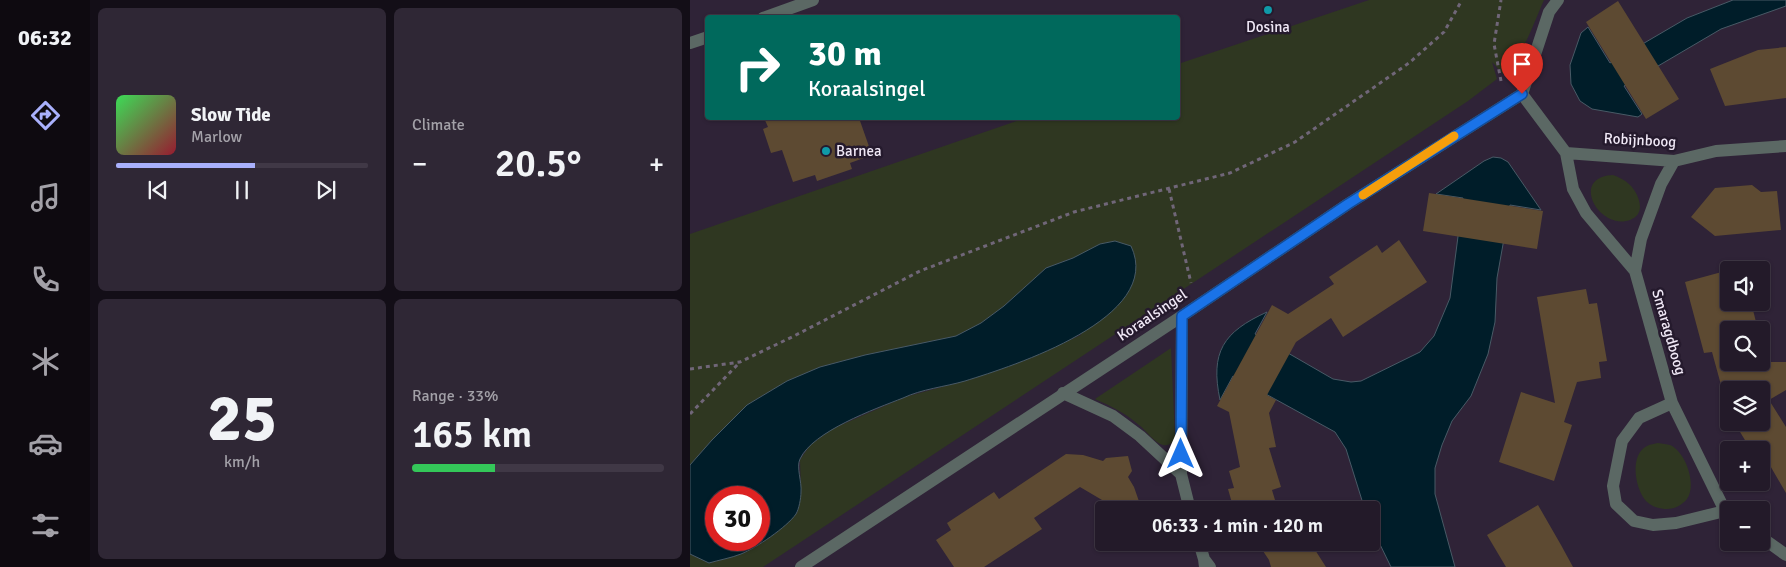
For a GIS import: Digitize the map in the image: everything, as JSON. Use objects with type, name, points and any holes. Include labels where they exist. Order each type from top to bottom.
[{"type":"street","points":[[771,15],[813,0]]},
{"type":"street","points":[[1558,0],[1549,12],[1522,94],[1566,153]]},
{"type":"street","points":[[690,43],[705,38]]},
{"type":"street","name":"Koraalsingel","points":[[802,567],[1182,316],[1340,209],[1522,94]]},
{"type":"street","name":"Robijnboog","points":[[1566,153],[1674,161],[1716,151],[1786,146]]},
{"type":"street","name":"Smaragdboog","points":[[1566,153],[1573,189],[1586,213],[1634,271],[1672,402],[1722,501]]},
{"type":"street","name":"Smaragdboog","points":[[1634,271],[1641,239],[1661,184],[1674,161]]},
{"type":"street","points":[[1182,316],[1180,474],[1188,501]]},
{"type":"street","points":[[1063,393],[1113,416],[1140,436],[1180,474]]},
{"type":"street","name":"Smaragdboog","points":[[1672,402],[1639,418],[1622,441],[1613,486],[1616,504],[1634,521],[1652,525],[1676,523],[1720,514]]},
{"type":"street","points":[[1770,543],[1786,555]]},
{"type":"street","points":[[1202,551],[1206,564]]},
{"type":"path","points":[[690,370],[740,362],[920,271],[1074,212],[1230,174],[1295,142],[1409,63],[1444,32],[1462,0]]},
{"type":"path","points":[[1502,0],[1494,44],[1500,78],[1508,102]]},
{"type":"path","points":[[1169,189],[1196,305]]},
{"type":"path","points":[[690,414],[740,362]]},
{"type":"green space","points":[[1369,0],[1544,0],[1522,50],[1510,68],[1503,74],[1492,62],[1497,79],[1468,101],[763,567],[690,567],[690,554],[709,563],[746,551],[770,551],[770,537],[797,513],[801,492],[800,460],[810,445],[832,429],[905,397],[964,381],[1028,359],[1081,335],[1072,258],[1046,268],[1004,306],[981,323],[956,336],[865,355],[820,367],[787,381],[747,405],[690,465],[690,234],[1019,120],[1180,120],[1180,63]]},
{"type":"green space","points":[[1613,175],[1628,183],[1638,198],[1640,209],[1635,217],[1630,220],[1619,221],[1608,218],[1599,211],[1593,202],[1591,193],[1593,184],[1600,178]]},
{"type":"green space","points":[[1171,348],[1175,438],[1170,444],[1165,445],[1156,442],[1142,427],[1123,413],[1095,399]]},
{"type":"green space","points":[[1658,443],[1670,445],[1676,449],[1681,454],[1688,469],[1691,486],[1690,493],[1681,505],[1673,508],[1659,508],[1648,503],[1642,496],[1637,481],[1636,464],[1641,450]]},
{"type":"water","points":[[1733,0],[1786,0],[1786,6],[1721,29],[1624,86],[1642,114],[1638,117],[1592,109],[1580,101],[1571,84],[1570,65],[1581,33],[1588,27],[1610,63],[1687,18]]},
{"type":"water","points":[[1493,157],[1501,158],[1508,162],[1541,210],[1510,205],[1497,278],[1495,322],[1488,354],[1471,396],[1452,421],[1435,468],[1435,494],[1455,567],[1391,567],[1380,544],[1380,501],[1362,501],[1346,449],[1335,432],[1233,376],[1220,400],[1217,383],[1219,356],[1230,336],[1240,327],[1267,312],[1255,334],[1333,379],[1351,382],[1361,381],[1420,352],[1434,336],[1450,298],[1463,198],[1436,194],[1484,161]]},
{"type":"water","points":[[1115,241],[1131,246],[1136,272],[1126,295],[1106,316],[1079,335],[1048,351],[987,374],[910,395],[831,430],[807,449],[800,459],[801,494],[798,509],[792,519],[770,538],[770,486],[705,486],[705,551],[747,551],[733,557],[709,563],[690,554],[690,465],[747,405],[787,381],[820,367],[865,355],[956,336],[981,323],[1004,306],[1046,268],[1073,258],[1100,244]]},
{"type":"building","points":[[1618,1],[1679,99],[1646,119],[1586,22]]},
{"type":"building","points":[[1786,47],[1786,98],[1725,106],[1710,69],[1758,50]]},
{"type":"building","name":"Barnea","points":[[765,120],[860,120],[872,155],[850,163],[852,169],[817,181],[815,175],[793,182],[782,150],[771,153],[763,129],[768,127]]},
{"type":"building","points":[[1752,185],[1761,192],[1777,191],[1781,230],[1715,236],[1691,217],[1715,188]]},
{"type":"building","points":[[1429,193],[1543,211],[1537,249],[1423,231]]},
{"type":"building","points":[[1399,240],[1427,282],[1343,337],[1331,318],[1296,342],[1267,395],[1276,400],[1269,413],[1276,447],[1269,448],[1281,487],[1272,490],[1275,501],[1231,501],[1228,489],[1234,488],[1229,471],[1240,467],[1229,412],[1217,406],[1272,305],[1288,314],[1334,284],[1329,277],[1377,245],[1382,253]]},
{"type":"building","points":[[1720,272],[1720,311],[1753,311],[1756,321],[1720,321],[1720,371],[1770,371],[1770,362],[1786,362],[1786,390],[1770,399],[1770,381],[1720,381],[1712,352],[1704,353],[1685,282]]},
{"type":"building","points":[[1586,289],[1589,304],[1597,303],[1607,361],[1599,362],[1601,378],[1577,382],[1564,422],[1572,425],[1554,481],[1499,462],[1521,392],[1555,403],[1537,297]]},
{"type":"building","points":[[1770,402],[1786,427],[1786,493],[1770,465],[1770,441],[1746,441],[1739,431],[1770,431]]},
{"type":"building","points":[[1066,454],[1083,455],[1103,461],[1106,458],[1128,456],[1132,471],[1128,477],[1139,501],[1104,501],[1080,487],[1034,518],[1042,529],[984,567],[954,567],[936,540],[951,530],[947,523],[994,492],[999,499]]},
{"type":"building","points":[[1538,505],[1573,567],[1506,567],[1487,535]]},
{"type":"building","points":[[1263,551],[1316,551],[1326,567],[1271,567]]},
{"type":"slow traffic","points":[[1363,195],[1454,136]]},
{"type":"place","name":"Dosina","points":[[1268,10]]},
{"type":"place","name":"Barnea","points":[[826,151]]},
{"type":"route","points":[[1181,454],[1182,316],[1348,204],[1522,94]]}]
